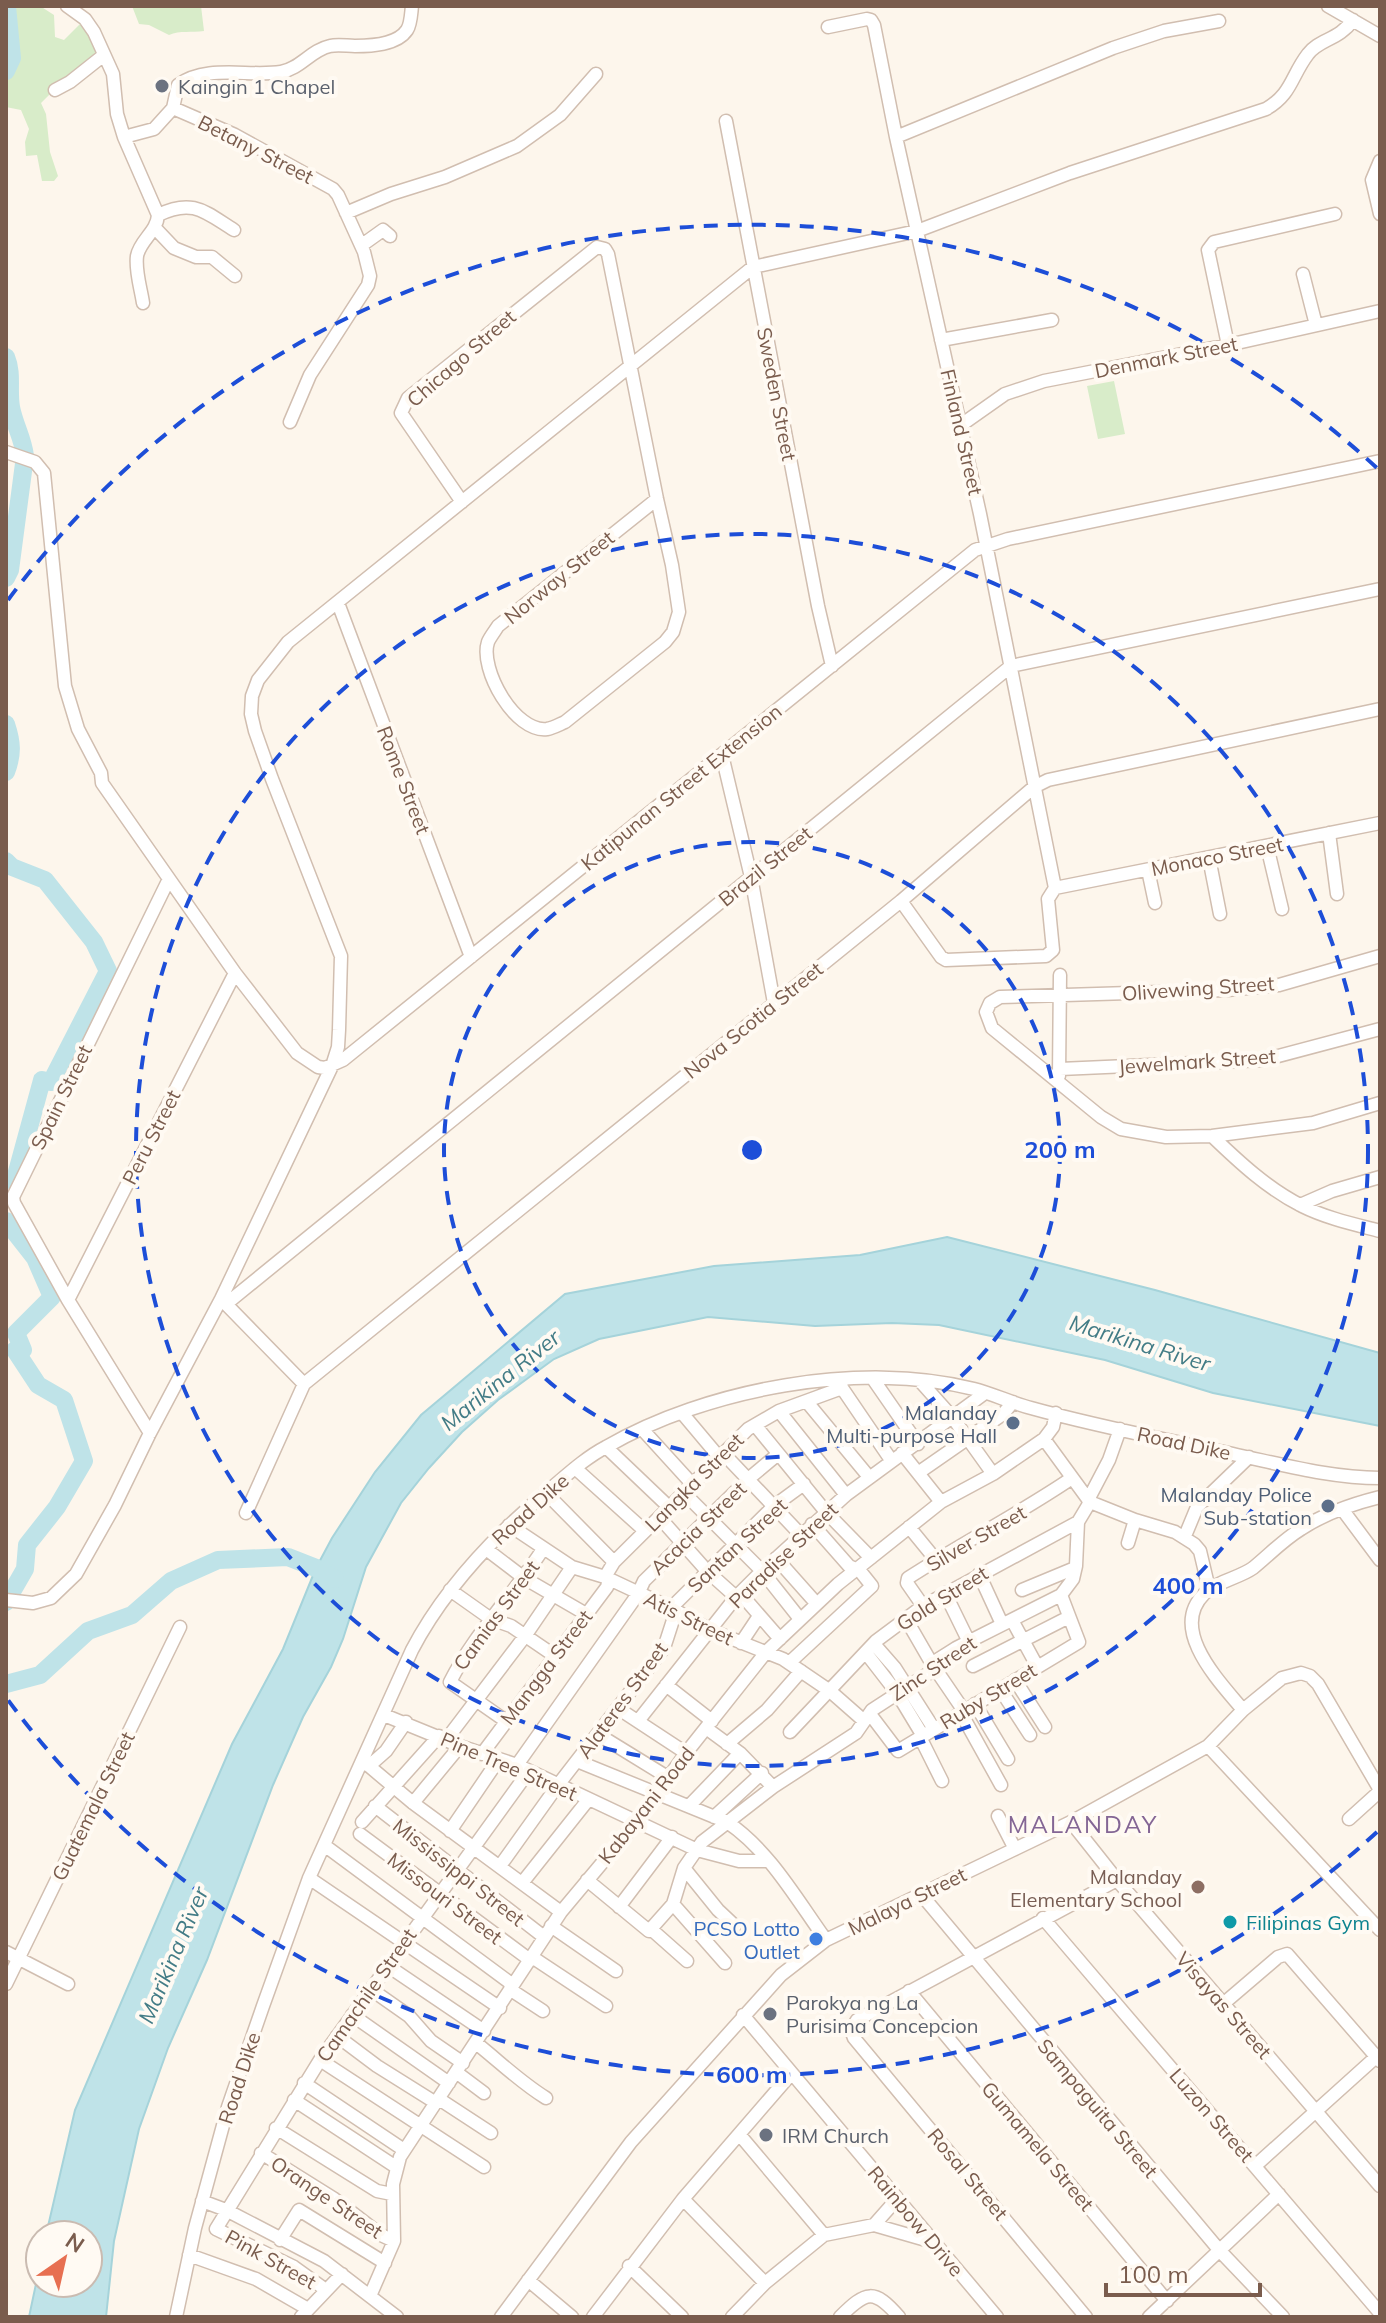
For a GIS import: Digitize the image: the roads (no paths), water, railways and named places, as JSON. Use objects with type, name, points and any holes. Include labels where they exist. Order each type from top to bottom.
[{"type":"street","points":[[67,6],[85,19],[113,74],[117,114],[157,222],[174,248],[196,257],[212,257],[235,276]]},
{"type":"street","points":[[173,108],[178,85],[186,79],[230,72],[281,72],[332,45],[380,44],[399,37],[409,24],[412,6]]},
{"type":"street","points":[[1328,6],[1380,36]]},
{"type":"street","name":"Finland Street","points":[[828,27],[871,20],[961,425],[1055,888],[1048,899],[1053,950],[1046,956],[946,960],[901,901]]},
{"type":"street","points":[[8,1601],[33,1603],[51,1598],[76,1574],[223,1302],[338,1047],[341,956],[255,731],[251,705],[258,680],[268,665],[288,642],[753,267],[917,231],[1070,173],[1266,109],[1286,94],[1314,47],[1339,36],[1353,20]]},
{"type":"street","points":[[896,137],[1113,48],[1164,31],[1219,21]]},
{"type":"street","points":[[55,90],[104,55]]},
{"type":"street","points":[[346,213],[391,194],[445,177],[517,146],[548,126],[596,74]]},
{"type":"street","name":"Betany Street","points":[[124,137],[154,129],[173,108],[235,135],[333,189],[369,264],[368,285],[310,375],[290,422]]},
{"type":"street","name":"Sweden Street","points":[[726,121],[832,666]]},
{"type":"street","points":[[1380,161],[1372,180],[1380,214]]},
{"type":"street","points":[[143,303],[137,257],[157,222],[178,207],[199,208],[234,230]]},
{"type":"street","points":[[1228,345],[1208,250],[1210,246],[1214,242],[1335,214]]},
{"type":"street","points":[[362,245],[383,230],[390,236]]},
{"type":"street","name":"Chicago Street","points":[[462,502],[401,413],[403,405],[594,248],[601,248],[608,254]]},
{"type":"street","name":"Norway Street","points":[[608,254],[672,565],[679,612],[673,632],[665,642],[565,722],[546,729],[528,724],[514,714],[503,698],[489,668],[488,641],[498,626],[657,499]]},
{"type":"street","points":[[1303,274],[1316,325]]},
{"type":"street","name":"Denmark Street","points":[[961,425],[1005,394],[1026,386],[1380,311]]},
{"type":"street","points":[[941,340],[1052,320]]},
{"type":"street","points":[[17,457],[39,466],[45,477],[60,655],[70,709],[101,773],[102,783],[235,973],[304,1059],[318,1067],[332,1066]]},
{"type":"street","name":"Katipunan Street Extension","points":[[332,1066],[966,557],[985,545],[1380,461]]},
{"type":"street","name":"Brazil Street","points":[[223,1302],[1011,666],[1380,589]]},
{"type":"street","name":"Rome Street","points":[[338,603],[471,957]]},
{"type":"street","name":"Nova Scotia Street","points":[[246,1513],[304,1384],[901,901],[1034,787],[1048,780],[1380,709]]},
{"type":"street","points":[[722,755],[751,877],[774,1003]]},
{"type":"street","name":"Monaco Street","points":[[1055,888],[1380,823]]},
{"type":"street","points":[[1329,833],[1337,894]]},
{"type":"street","points":[[1267,846],[1282,909]]},
{"type":"street","points":[[1209,858],[1220,914]]},
{"type":"street","points":[[1148,870],[1155,903]]},
{"type":"street","name":"Spain Street","points":[[150,1433],[68,1300],[14,1203],[14,1192],[168,881]]},
{"type":"street","name":"Olivewing Street","points":[[1059,1075],[992,1028],[986,1012],[990,1003],[1000,997],[1227,990],[1279,985],[1380,956]]},
{"type":"street","name":"Peru Street","points":[[68,1300],[235,973]]},
{"type":"street","points":[[1060,975],[1059,1075],[1101,1117],[1121,1129],[1166,1137],[1212,1136],[1313,1123],[1380,1103]]},
{"type":"street","name":"Jewelmark Street","points":[[1059,1075],[1263,1060],[1380,1029]]},
{"type":"street","points":[[1212,1136],[1248,1170],[1300,1205],[1332,1218],[1380,1231]]},
{"type":"street","points":[[1300,1205],[1332,1191],[1380,1177]]},
{"type":"street","points":[[223,1302],[304,1384]]},
{"type":"street","points":[[873,1379],[918,1444]]},
{"type":"street","name":"Road Dike","points":[[176,2317],[202,2201],[228,2107],[309,1878],[365,1763],[412,1650],[430,1616],[486,1549],[575,1468],[606,1447],[642,1429],[723,1398],[801,1382],[841,1384],[873,1379],[920,1381],[985,1393],[1120,1429],[1249,1457],[1338,1475],[1380,1478]]},
{"type":"street","points":[[920,1381],[953,1418],[993,1474]]},
{"type":"street","points":[[841,1384],[896,1456],[918,1473],[941,1502]]},
{"type":"street","name":"Langka Street","points":[[607,1578],[614,1562],[755,1425],[841,1384]]},
{"type":"street","name":"Paradise Street","points":[[638,1721],[738,1595],[762,1571],[846,1495],[985,1393]]},
{"type":"street","points":[[807,1402],[869,1477]]},
{"type":"street","points":[[918,1473],[1003,1414],[1013,1402]]},
{"type":"street","points":[[779,1411],[846,1495]]},
{"type":"street","points":[[682,1413],[801,1535]]},
{"type":"street","points":[[1056,1413],[1053,1427],[1044,1439],[1089,1501],[1185,1536],[1200,1551],[1209,1589]]},
{"type":"street","points":[[755,1425],[826,1512],[871,1558]]},
{"type":"street","points":[[642,1429],[709,1517],[762,1571],[800,1619]]},
{"type":"street","points":[[973,1666],[1069,1617],[1061,1595],[1073,1579],[1078,1522],[1109,1460],[1120,1429]]},
{"type":"street","name":"Kabayani Road","points":[[370,2296],[394,2241],[392,2194],[396,2167],[404,2150],[561,1912],[638,1820],[686,1753],[767,1651],[816,1603],[941,1502],[993,1474],[1044,1439]]},
{"type":"street","points":[[606,1447],[670,1508]]},
{"type":"street","name":"Acacia Street","points":[[523,1768],[644,1581],[747,1480],[777,1455]]},
{"type":"street","points":[[1185,1536],[1195,1510],[1249,1457]]},
{"type":"street","points":[[575,1468],[645,1531]]},
{"type":"street","name":"Silver Street","points":[[923,1606],[907,1580],[963,1542],[1022,1512],[1072,1478]]},
{"type":"street","name":"Santan Street","points":[[673,1609],[774,1506],[804,1484]]},
{"type":"street","points":[[546,1493],[614,1562]]},
{"type":"street","points":[[1243,1710],[1216,1677],[1194,1640],[1194,1611],[1201,1597],[1209,1589],[1244,1574],[1301,1529],[1342,1509],[1380,1497]]},
{"type":"street","points":[[1342,1509],[1380,1560]]},
{"type":"street","points":[[660,1518],[707,1571],[738,1595],[780,1639]]},
{"type":"street","points":[[1128,1543],[1135,1520]]},
{"type":"street","name":"Gold Street","points":[[790,1732],[870,1648],[923,1606],[1078,1522]]},
{"type":"street","points":[[789,1663],[871,1589],[872,1584],[849,1566],[812,1524]]},
{"type":"street","name":"Atis Street","points":[[509,1525],[572,1567],[607,1578],[710,1630],[767,1651],[789,1663],[867,1717],[896,1750]]},
{"type":"street","points":[[909,1527],[936,1560]]},
{"type":"street","points":[[486,1549],[524,1578],[586,1614]]},
{"type":"street","name":"Camias Street","points":[[477,1701],[450,1682],[491,1619],[543,1549]]},
{"type":"street","points":[[776,1558],[816,1603]]},
{"type":"street","points":[[375,1806],[477,1701],[572,1567]]},
{"type":"street","points":[[1022,1590],[1075,1568]]},
{"type":"street","points":[[979,1574],[1037,1666]]},
{"type":"street","name":"Mangga Street","points":[[482,1754],[607,1587],[607,1578]]},
{"type":"street","points":[[450,1590],[491,1619],[502,1621],[555,1656]]},
{"type":"street","points":[[945,1593],[969,1642]]},
{"type":"street","name":"Zinc Street","points":[[720,1820],[856,1733],[867,1717],[929,1673],[937,1660],[1061,1595]]},
{"type":"street","name":"Alateres Street","points":[[500,1866],[664,1648],[674,1617],[673,1609]]},
{"type":"street","points":[[741,1643],[759,1616]]},
{"type":"street","name":"Ruby Street","points":[[896,1750],[1080,1641],[1069,1617]]},
{"type":"street","points":[[906,1619],[934,1666],[1008,1759]]},
{"type":"street","name":"Guatemala Street","points":[[6,1984],[180,1627]]},
{"type":"street","points":[[870,1648],[902,1690],[925,1734],[942,1781]]},
{"type":"street","points":[[727,1744],[767,1710],[801,1671]]},
{"type":"street","name":"Malaya Street","points":[[501,2317],[631,2142],[781,1975],[826,1940],[1071,1822],[1208,1746],[1243,1710],[1282,1678],[1301,1673],[1310,1676],[1321,1688],[1380,1791]]},
{"type":"street","points":[[1015,1680],[1045,1727]]},
{"type":"street","points":[[666,1685],[762,1773],[773,1787]]},
{"type":"street","points":[[1000,1689],[1030,1735]]},
{"type":"street","points":[[477,1701],[506,1721]]},
{"type":"street","points":[[619,1709],[686,1753]]},
{"type":"street","points":[[967,1709],[1001,1785]]},
{"type":"street","name":"Pine Tree Street","points":[[384,1715],[523,1768],[697,1850],[739,1861],[768,1861]]},
{"type":"street","points":[[406,1722],[386,1751],[365,1763],[413,1803],[561,1912]]},
{"type":"street","points":[[599,1735],[669,1778]]},
{"type":"street","points":[[413,1803],[460,1746]]},
{"type":"street","points":[[1208,1746],[1380,1930]]},
{"type":"street","points":[[689,1806],[740,1753]]},
{"type":"street","points":[[450,1831],[499,1759]]},
{"type":"street","points":[[577,1761],[720,1820],[753,1843],[826,1940]]},
{"type":"street","name":"Camachile Street","points":[[216,2229],[304,2083],[474,1848],[523,1768]]},
{"type":"street","points":[[650,1931],[673,1904],[684,1868],[702,1842],[762,1773]]},
{"type":"street","points":[[1349,1819],[1380,1791]]},
{"type":"street","points":[[522,1883],[588,1800]]},
{"type":"street","name":"Missouri Street","points":[[375,1806],[361,1828],[438,1894],[531,1959],[606,2006]]},
{"type":"street","name":"Mississippi Street","points":[[375,1806],[457,1871],[547,1932],[616,1971]]},
{"type":"street","points":[[998,1816],[1015,1849]]},
{"type":"street","name":"Visayas Street","points":[[1071,1822],[1117,1880],[1380,2186]]},
{"type":"street","points":[[619,1907],[672,1837]]},
{"type":"street","points":[[324,1845],[509,1982],[512,1988],[543,2011]]},
{"type":"street","points":[[684,1868],[735,1926]]},
{"type":"street","points":[[309,1878],[500,2008]]},
{"type":"street","points":[[587,1880],[687,1961]]},
{"type":"street","points":[[909,1991],[1117,1880]]},
{"type":"street","name":"Sampaguita Street","points":[[920,1893],[1220,2251],[1283,2317]]},
{"type":"street","points":[[673,1904],[725,1963]]},
{"type":"street","name":"Luzon Street","points":[[1043,1918],[1380,2313]]},
{"type":"street","points":[[6,1952],[68,1984]]},
{"type":"street","points":[[1223,2004],[1278,1957],[1287,1954],[1378,2059],[1255,2166]]},
{"type":"street","points":[[388,1966],[484,2031]]},
{"type":"street","points":[[372,1990],[409,2016],[456,2073]]},
{"type":"street","name":"Rosal Street","points":[[909,1991],[855,2021],[851,2030],[854,2038],[1086,2317]]},
{"type":"street","name":"Gumamela Street","points":[[909,1991],[1167,2301]]},
{"type":"street","points":[[352,2015],[456,2073],[484,2093]]},
{"type":"street","name":"Rainbow Drive","points":[[743,2015],[995,2316]]},
{"type":"street","points":[[337,2036],[377,2066],[491,2133]]},
{"type":"street","points":[[476,2043],[518,2081],[546,2098]]},
{"type":"street","points":[[320,2060],[484,2167]]},
{"type":"street","points":[[593,2317],[683,2199],[791,2074]]},
{"type":"street","points":[[304,2083],[404,2150]]},
{"type":"street","points":[[294,2100],[396,2167]]},
{"type":"street","points":[[276,2128],[377,2191],[392,2194]]},
{"type":"street","points":[[739,2134],[824,2235]]},
{"type":"street","name":"Orange Street","points":[[261,2153],[394,2241]]},
{"type":"street","points":[[1149,2317],[1279,2194]]},
{"type":"street","points":[[683,2199],[765,2283]]},
{"type":"street","points":[[874,2225],[897,2199]]},
{"type":"street","points":[[202,2201],[310,2253],[397,2317]]},
{"type":"street","points":[[280,2240],[299,2210],[385,2263]]},
{"type":"street","points":[[732,2317],[765,2283],[824,2235],[874,2225],[934,2242]]},
{"type":"street","name":"Pink Street","points":[[216,2229],[294,2267],[326,2290]]},
{"type":"street","points":[[189,2255],[256,2279],[305,2313],[342,2274]]},
{"type":"street","points":[[629,2266],[682,2317]]},
{"type":"street","points":[[528,2280],[572,2317]]},
{"type":"street","points":[[840,2317],[856,2301],[869,2296],[883,2299],[899,2317]]},
{"type":"water","name":"Marikina River","points":[[947,1237],[1155,1290],[1380,1353],[1380,1426],[1213,1393],[1105,1360],[939,1325],[815,1326],[708,1317],[599,1339],[554,1359],[498,1400],[462,1432],[429,1468],[401,1503],[366,1567],[343,1639],[273,1785],[139,2129],[114,2241],[106,2317],[29,2317],[33,2299],[104,2299],[104,2219],[50,2219],[75,2110],[232,1744],[283,1649],[316,1568],[375,1472],[421,1415],[565,1294],[714,1266],[860,1255]]},
{"type":"waterway","points":[[6,71],[12,58],[7,6]]},
{"type":"waterway","points":[[6,357],[11,407],[25,456],[10,570],[6,578]]},
{"type":"waterway","points":[[6,724],[11,748],[6,772]]},
{"type":"waterway","points":[[6,861],[12,867],[45,880],[94,942],[108,971],[51,1082],[42,1080],[15,1179],[6,1180]]},
{"type":"waterway","points":[[6,1221],[35,1258],[52,1297],[16,1333],[23,1350],[15,1350],[38,1385],[64,1400],[84,1461],[57,1507],[27,1545],[25,1569],[6,1602]]},
{"type":"waterway","points":[[6,1684],[40,1675],[88,1631],[132,1615],[171,1581],[218,1560],[288,1557],[335,1579]]},
{"type":"place","name":"Kaingin 1 Chapel","points":[[162,86]]},
{"type":"place","name":"Malanday Multi-purpose Hall","points":[[1013,1423]]},
{"type":"place","name":"Malanday Police Sub-station","points":[[1328,1506]]},
{"type":"place","name":"Malanday Elementary School","points":[[1198,1887]]},
{"type":"place","name":"Filipinas Gym","points":[[1230,1922]]},
{"type":"place","name":"PCSO Lotto Outlet","points":[[816,1939]]},
{"type":"place","name":"Parokya ng La Purisima Concepcion","points":[[770,2014]]},
{"type":"place","name":"IRM Church","points":[[766,2135]]},
{"type":"district","name":"MALANDAY","points":[[1083,1824]]}]
